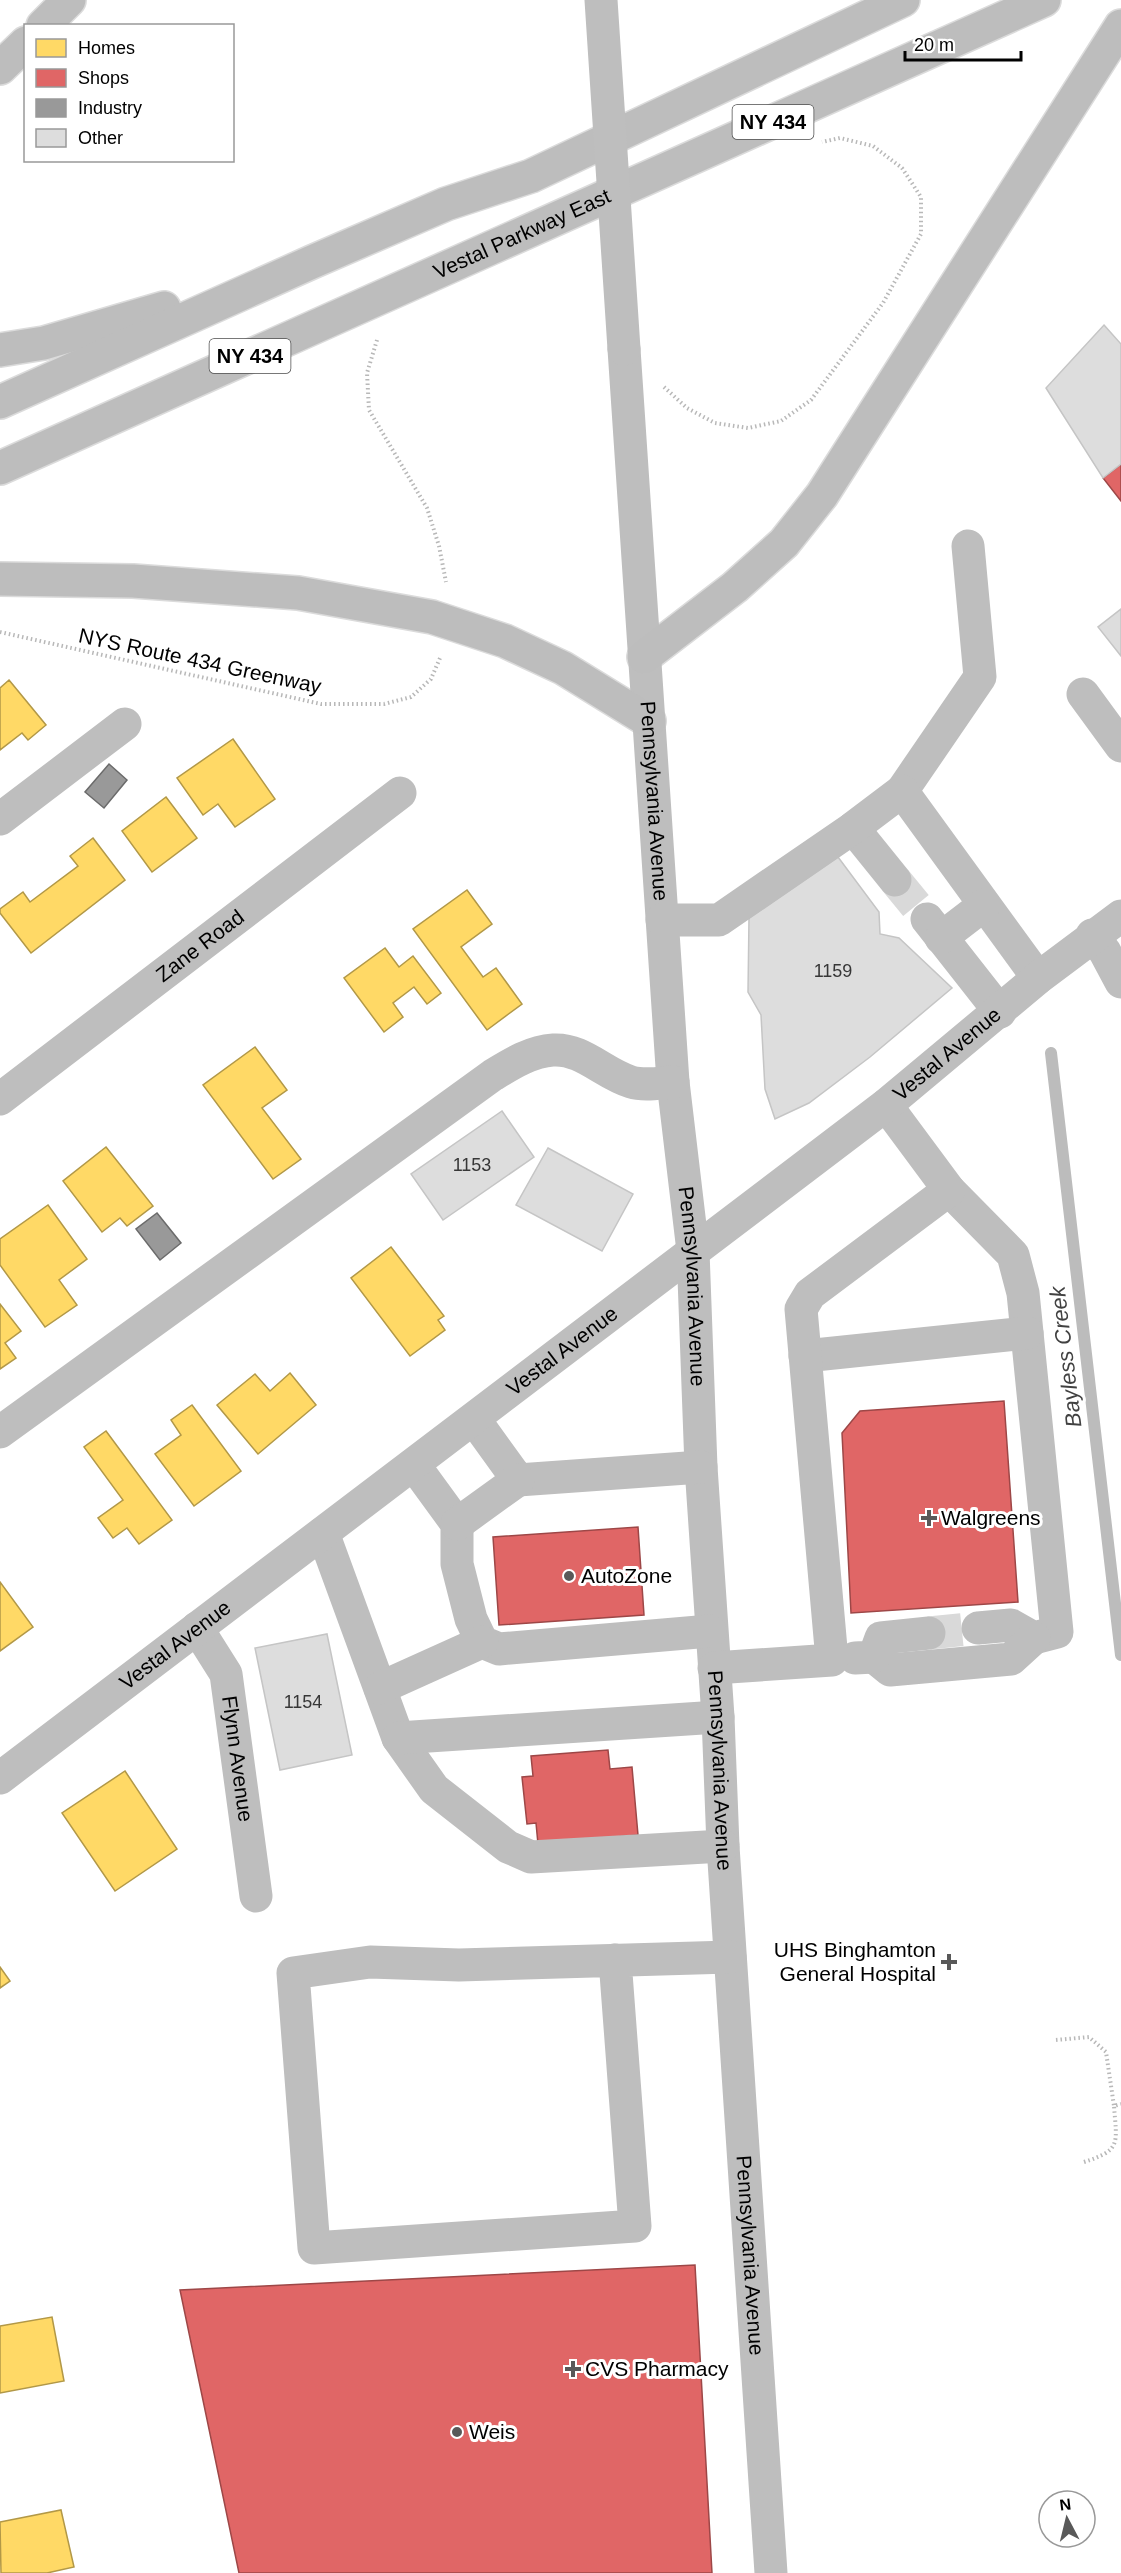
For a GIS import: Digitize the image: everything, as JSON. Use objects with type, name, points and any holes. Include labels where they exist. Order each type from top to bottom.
[{"type":"main road","points":[[45,24],[69,0]]},
{"type":"main road","name":"NY 434","points":[[0,402],[446,204],[531,176],[903,0]]},
{"type":"main road","name":"Vestal Parkway East","points":[[0,468],[1044,0]]},
{"type":"main road","points":[[644,657],[735,587],[784,543],[822,495],[1121,26]]},
{"type":"main road","points":[[0,68],[24,45]]},
{"type":"main road","points":[[0,350],[44,343],[114,324],[312,262]]},
{"type":"main road","points":[[0,579],[133,581],[298,593],[432,617],[505,641],[563,668],[648,721]]},
{"type":"street","name":"Pennsylvania Avenue","points":[[601,0],[673,1082],[693,1251],[710,1631],[718,1717],[723,1846],[771,2573]]},
{"type":"street","points":[[662,920],[719,920],[854,828],[902,791],[980,677],[968,546]]},
{"type":"street","points":[[1083,694],[1121,746]]},
{"type":"street","points":[[0,819],[125,724]]},
{"type":"street","points":[[902,791],[1038,978]]},
{"type":"street","name":"Zane Road","points":[[0,1099],[400,793]]},
{"type":"street","points":[[854,828],[895,880]]},
{"type":"street","points":[[984,905],[934,929],[1000,1012]]},
{"type":"street","name":"Vestal Avenue","points":[[0,1778],[886,1105],[1038,978],[1092,935],[1121,916]]},
{"type":"street","points":[[1092,935],[1104,951],[1121,982]]},
{"type":"street","points":[[0,1432],[493,1075],[530,1055],[554,1050],[574,1052],[632,1082],[648,1084],[673,1082]]},
{"type":"street","points":[[714,1668],[874,1657],[890,1670],[1011,1659],[1034,1638],[1057,1632],[1023,1293],[1013,1255],[949,1190],[886,1105]]},
{"type":"street","points":[[832,1660],[801,1309],[810,1294],[949,1190]]},
{"type":"street","points":[[805,1356],[1027,1334]]},
{"type":"street","points":[[474,1419],[518,1480]]},
{"type":"street","points":[[414,1465],[457,1524],[457,1564],[471,1619],[482,1642],[499,1649],[710,1631]]},
{"type":"street","points":[[457,1524],[518,1480],[701,1467]]},
{"type":"street","points":[[323,1533],[398,1738],[434,1789],[508,1847],[531,1857],[723,1846]]},
{"type":"street","points":[[978,1628],[1011,1625],[1034,1638]]},
{"type":"street","name":"Flynn Avenue","points":[[197,1628],[226,1674],[256,1896]]},
{"type":"street","points":[[874,1657],[881,1638],[929,1633]]},
{"type":"street","points":[[380,1688],[482,1642]]},
{"type":"street","points":[[398,1738],[718,1717]]},
{"type":"street","points":[[615,1960],[635,2226],[314,2248],[293,1972],[370,1962],[459,1965],[615,1960],[730,1957]]},
{"type":"path","name":"NYS Route 434 Greenway","points":[[0,632],[321,704],[384,704],[411,697],[431,679],[442,652]]},
{"type":"path","points":[[1056,2040],[1089,2037],[1106,2052],[1117,2145],[1110,2154],[1084,2162]]},
{"type":"path","points":[[1114,2106],[1121,2104]]},
{"type":"building: Homes","points":[[9,680],[46,725],[28,740],[22,733],[0,750],[0,688]]},
{"type":"building: Homes","points":[[233,739],[275,799],[235,827],[218,804],[203,815],[177,778]]},
{"type":"building: Homes","points":[[166,797],[197,838],[152,872],[122,831]]},
{"type":"building: Homes","points":[[93,838],[125,880],[31,953],[0,913],[0,909],[23,892],[30,902],[78,866],[70,856]]},
{"type":"building: Homes","points":[[467,890],[492,924],[461,947],[483,977],[496,968],[522,1004],[487,1030],[413,929]]},
{"type":"building: Homes","points":[[385,948],[399,967],[413,956],[441,993],[427,1004],[414,987],[393,1003],[403,1017],[384,1032],[344,978]]},
{"type":"building: Homes","points":[[255,1047],[287,1090],[262,1108],[301,1159],[273,1179],[203,1085]]},
{"type":"building: Homes","points":[[106,1147],[153,1206],[127,1226],[120,1218],[102,1232],[63,1181]]},
{"type":"building: Homes","points":[[48,1205],[87,1259],[59,1280],[77,1305],[45,1327],[0,1265],[0,1239]]},
{"type":"building: Homes","points":[[391,1247],[444,1316],[438,1320],[445,1330],[410,1356],[351,1278]]},
{"type":"building: Homes","points":[[0,1304],[21,1331],[5,1343],[16,1358],[0,1369]]},
{"type":"building: Homes","points":[[290,1373],[316,1405],[258,1454],[217,1405],[255,1374],[270,1391]]},
{"type":"building: Homes","points":[[192,1405],[241,1471],[194,1506],[155,1454],[181,1435],[171,1420]]},
{"type":"building: Homes","points":[[106,1431],[172,1520],[139,1544],[127,1528],[113,1538],[98,1518],[123,1500],[84,1447]]},
{"type":"building: Homes","points":[[0,1582],[33,1627],[0,1651]]},
{"type":"building: Homes","points":[[125,1771],[177,1849],[115,1891],[62,1813]]},
{"type":"building: Homes","points":[[0,1967],[10,1981],[0,1988]]},
{"type":"building: Homes","points":[[52,2317],[64,2381],[0,2393],[0,2326]]},
{"type":"building: Homes","points":[[61,2510],[74,2567],[47,2573],[1,2573],[0,2522]]},
{"type":"building: Shops","points":[[1121,464],[1121,501],[1103,478]]},
{"type":"building: Shops","name":"Walgreens","points":[[1004,1401],[1018,1602],[851,1613],[842,1433],[860,1411]]},
{"type":"building: Shops","name":"AutoZone","points":[[638,1527],[644,1615],[499,1625],[493,1537]]},
{"type":"building: Shops","points":[[608,1750],[610,1769],[632,1767],[638,1835],[538,1844],[536,1823],[527,1824],[522,1777],[533,1776],[531,1756]]},
{"type":"building: Shops","name":"Weis","points":[[695,2265],[712,2573],[239,2573],[180,2290]]},
{"type":"building: Industry","points":[[109,764],[127,780],[104,808],[85,792]]},
{"type":"building: Industry","points":[[157,1213],[181,1243],[160,1260],[136,1229]]},
{"type":"building: Other","points":[[1104,325],[1121,344],[1121,464],[1103,478],[1046,388]]},
{"type":"building: Other","points":[[1121,609],[1121,656],[1098,627]]},
{"type":"building: Other","points":[[838,857],[879,912],[880,934],[899,938],[952,988],[870,1057],[809,1103],[775,1119],[765,1089],[761,1015],[748,992],[749,918]]},
{"type":"building: Other","points":[[502,1111],[534,1157],[443,1220],[411,1174]]},
{"type":"building: Other","points":[[548,1148],[633,1194],[602,1251],[516,1205]]},
{"type":"building: Other","points":[[327,1634],[352,1755],[280,1770],[255,1648]]},
{"type":"waterway","name":"Bayless Creek","points":[[1051,1053],[1121,1655]]},
{"type":"tunnel","points":[[895,880],[927,919]]},
{"type":"tunnel","points":[[929,1633],[978,1628]]},
{"type":"place","name":"Walgreens","points":[[929,1518]]},
{"type":"place","name":"AutoZone","points":[[569,1576]]},
{"type":"place","name":"UHS Binghamton General Hospital","points":[[949,1962]]},
{"type":"place","name":"CVS Pharmacy","points":[[573,2369]]},
{"type":"place","name":"Weis","points":[[457,2432]]}]
